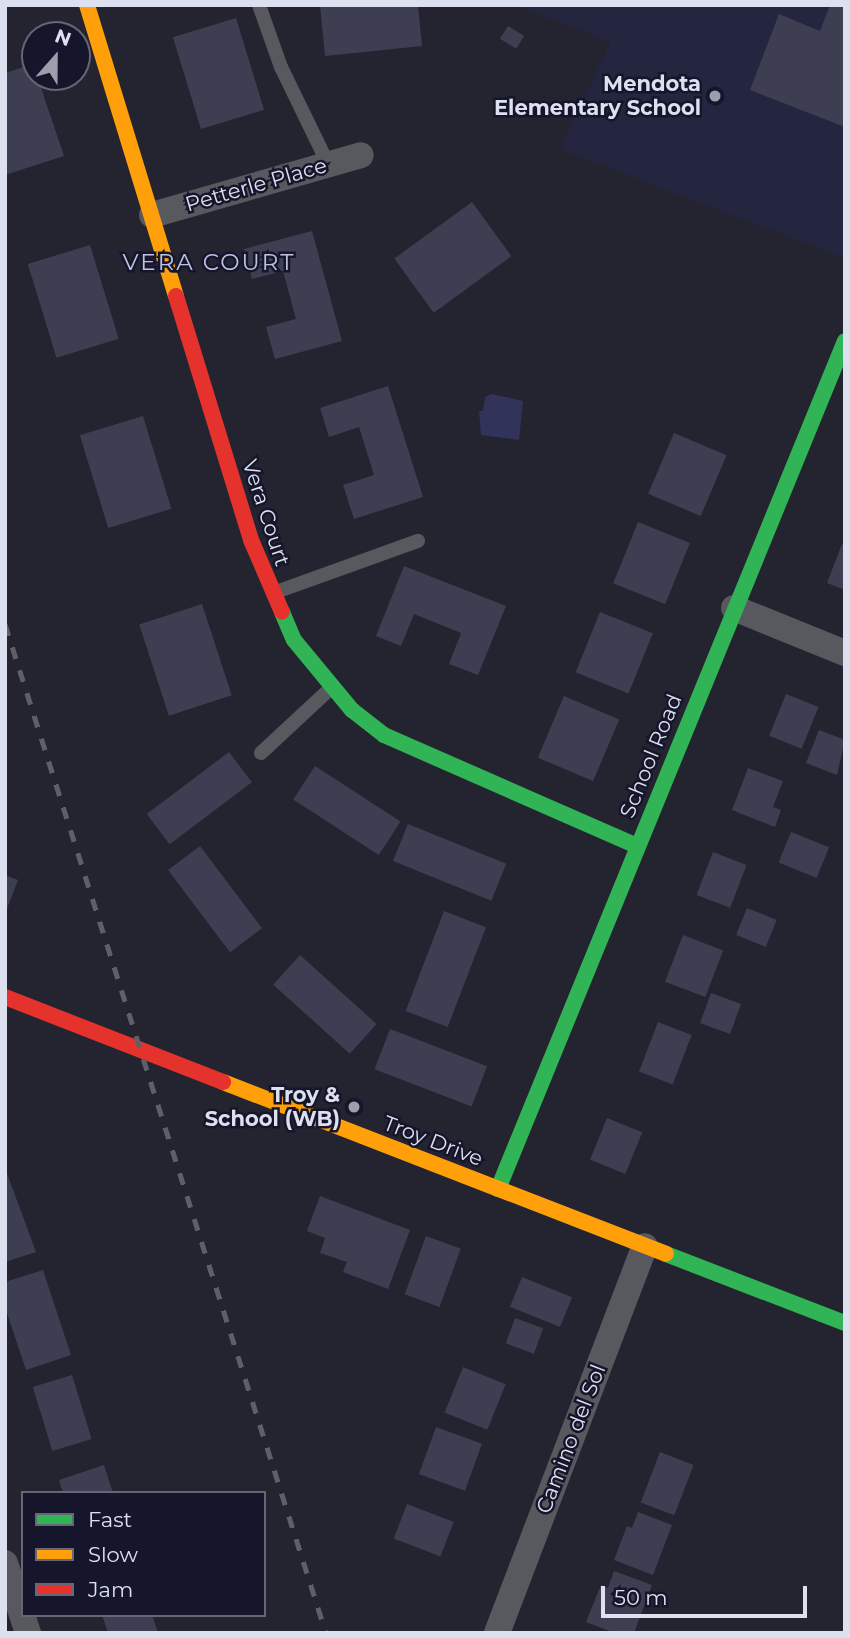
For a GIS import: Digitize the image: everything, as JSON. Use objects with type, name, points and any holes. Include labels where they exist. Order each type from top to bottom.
[{"type":"street","name":"Vera Court","points":[[87,5],[271,594],[294,640],[331,688],[352,710],[415,752],[637,846]]},
{"type":"street","name":"Petterle Place","points":[[152,215],[361,155]]},
{"type":"street","name":"School Road","points":[[498,1189],[845,341]]},
{"type":"street","points":[[734,608],[845,653]]},
{"type":"street","name":"Troy Drive","points":[[5,997],[845,1323]]},
{"type":"street","name":"Camino del Sol","points":[[497,1633],[645,1246]]},
{"type":"street","points":[[5,1563],[21,1612]]},
{"type":"lane","points":[[259,5],[281,67],[328,164]]},
{"type":"lane","points":[[271,594],[418,541]]},
{"type":"lane","points":[[261,753],[331,688]]},
{"type":"shaded area","name":"Mendota Elementary School","points":[[516,5],[845,5],[845,258],[560,149],[611,42]]},
{"type":"shaded area","points":[[492,394],[523,401],[519,440],[481,435],[479,411],[483,411],[485,397]]},
{"type":"building","points":[[320,5],[418,5],[422,46],[325,56]]},
{"type":"building","name":"Mendota Elementary School","points":[[830,5],[845,5],[845,127],[750,90],[779,14],[820,31]]},
{"type":"building","points":[[236,18],[264,110],[201,129],[173,37]]},
{"type":"building","points":[[508,26],[524,36],[516,49],[500,39]]},
{"type":"building","points":[[21,68],[21,91],[42,91],[64,156],[5,175],[5,73]]},
{"type":"building","points":[[472,202],[511,256],[434,313],[394,258]]},
{"type":"building","points":[[312,231],[342,341],[275,359],[266,327],[296,319],[283,271],[252,279],[244,249]]},
{"type":"building","points":[[90,245],[119,339],[56,358],[28,264]]},
{"type":"building","points":[[388,386],[423,497],[354,519],[343,485],[374,475],[359,427],[329,437],[320,408]]},
{"type":"building","points":[[143,416],[171,509],[108,528],[80,435]]},
{"type":"building","points":[[674,433],[726,455],[701,516],[648,494]]},
{"type":"building","points":[[638,522],[690,543],[665,604],[613,583]]},
{"type":"building","points":[[842,544],[845,545],[845,590],[827,583]]},
{"type":"building","points":[[404,566],[506,606],[478,675],[449,664],[461,633],[414,614],[401,646],[376,636]]},
{"type":"building","points":[[202,604],[232,695],[169,716],[139,624]]},
{"type":"building","points":[[600,612],[653,633],[629,694],[576,672]]},
{"type":"building","points":[[786,694],[818,707],[802,749],[769,736]]},
{"type":"building","points":[[564,696],[619,719],[593,781],[538,758]]},
{"type":"building","points":[[819,730],[845,740],[837,775],[806,763]]},
{"type":"building","points":[[229,752],[252,782],[170,844],[147,814]]},
{"type":"building","points":[[315,766],[401,822],[379,855],[293,800]]},
{"type":"building","points":[[748,768],[783,781],[773,807],[781,810],[775,827],[732,810]]},
{"type":"building","points":[[408,824],[506,864],[491,901],[393,861]]},
{"type":"building","points":[[791,832],[829,847],[817,878],[779,863]]},
{"type":"building","points":[[200,846],[262,928],[230,952],[168,870]]},
{"type":"building","points":[[713,852],[747,865],[730,908],[697,895]]},
{"type":"building","points":[[5,875],[18,880],[5,914]]},
{"type":"building","points":[[747,908],[777,920],[766,947],[736,935]]},
{"type":"building","points":[[444,911],[486,927],[448,1027],[406,1011]]},
{"type":"building","points":[[683,935],[723,950],[705,997],[665,982]]},
{"type":"building","points":[[300,955],[377,1024],[350,1054],[273,985]]},
{"type":"building","points":[[711,993],[741,1004],[730,1034],[700,1023]]},
{"type":"building","points":[[658,1022],[692,1035],[673,1084],[639,1071]]},
{"type":"building","points":[[390,1029],[487,1066],[472,1106],[375,1069]]},
{"type":"building","points":[[607,1118],[642,1132],[625,1174],[590,1160]]},
{"type":"building","points":[[5,1168],[36,1252],[5,1262]]},
{"type":"building","points":[[320,1196],[410,1230],[388,1289],[343,1272],[347,1262],[320,1253],[325,1238],[307,1231]]},
{"type":"building","points":[[426,1236],[461,1249],[440,1307],[405,1294]]},
{"type":"building","points":[[43,1270],[71,1355],[26,1370],[5,1307],[5,1282]]},
{"type":"building","points":[[522,1277],[572,1297],[560,1327],[510,1307]]},
{"type":"building","points":[[515,1318],[543,1328],[534,1354],[506,1343]]},
{"type":"building","points":[[463,1367],[506,1384],[487,1430],[445,1412]]},
{"type":"building","points":[[72,1375],[92,1439],[52,1451],[33,1387]]},
{"type":"building","points":[[436,1427],[482,1444],[465,1491],[419,1474]]},
{"type":"building","points":[[660,1452],[694,1465],[674,1515],[641,1502]]},
{"type":"building","points":[[104,1465],[112,1491],[62,1491],[59,1480]]},
{"type":"building","points":[[407,1504],[454,1522],[440,1556],[394,1539]]},
{"type":"building","points":[[638,1512],[672,1525],[653,1575],[614,1560],[627,1526],[632,1528]]},
{"type":"building","points":[[614,1571],[652,1585],[634,1633],[615,1633],[586,1622],[601,1585],[608,1588]]},
{"type":"building","points":[[103,1617],[153,1617],[158,1633],[108,1633]]},
{"type":"railway","points":[[5,624],[326,1633]]},
{"type":"traffic: fast","points":[[498,1189],[845,341]]},
{"type":"traffic: fast","points":[[282,612],[294,640],[352,710],[384,735],[637,846]]},
{"type":"traffic: fast","points":[[666,1254],[845,1323]]},
{"type":"traffic: slow","points":[[87,5],[176,296]]},
{"type":"traffic: slow","points":[[223,1082],[666,1254]]},
{"type":"traffic: jam","points":[[176,296],[251,540],[282,612]]},
{"type":"traffic: jam","points":[[5,997],[223,1082]]},
{"type":"place","name":"Mendota Elementary School","points":[[715,96]]},
{"type":"place","name":"Troy & School (WB)","points":[[354,1107]]},
{"type":"district","name":"VERA COURT","points":[[209,262]]}]
